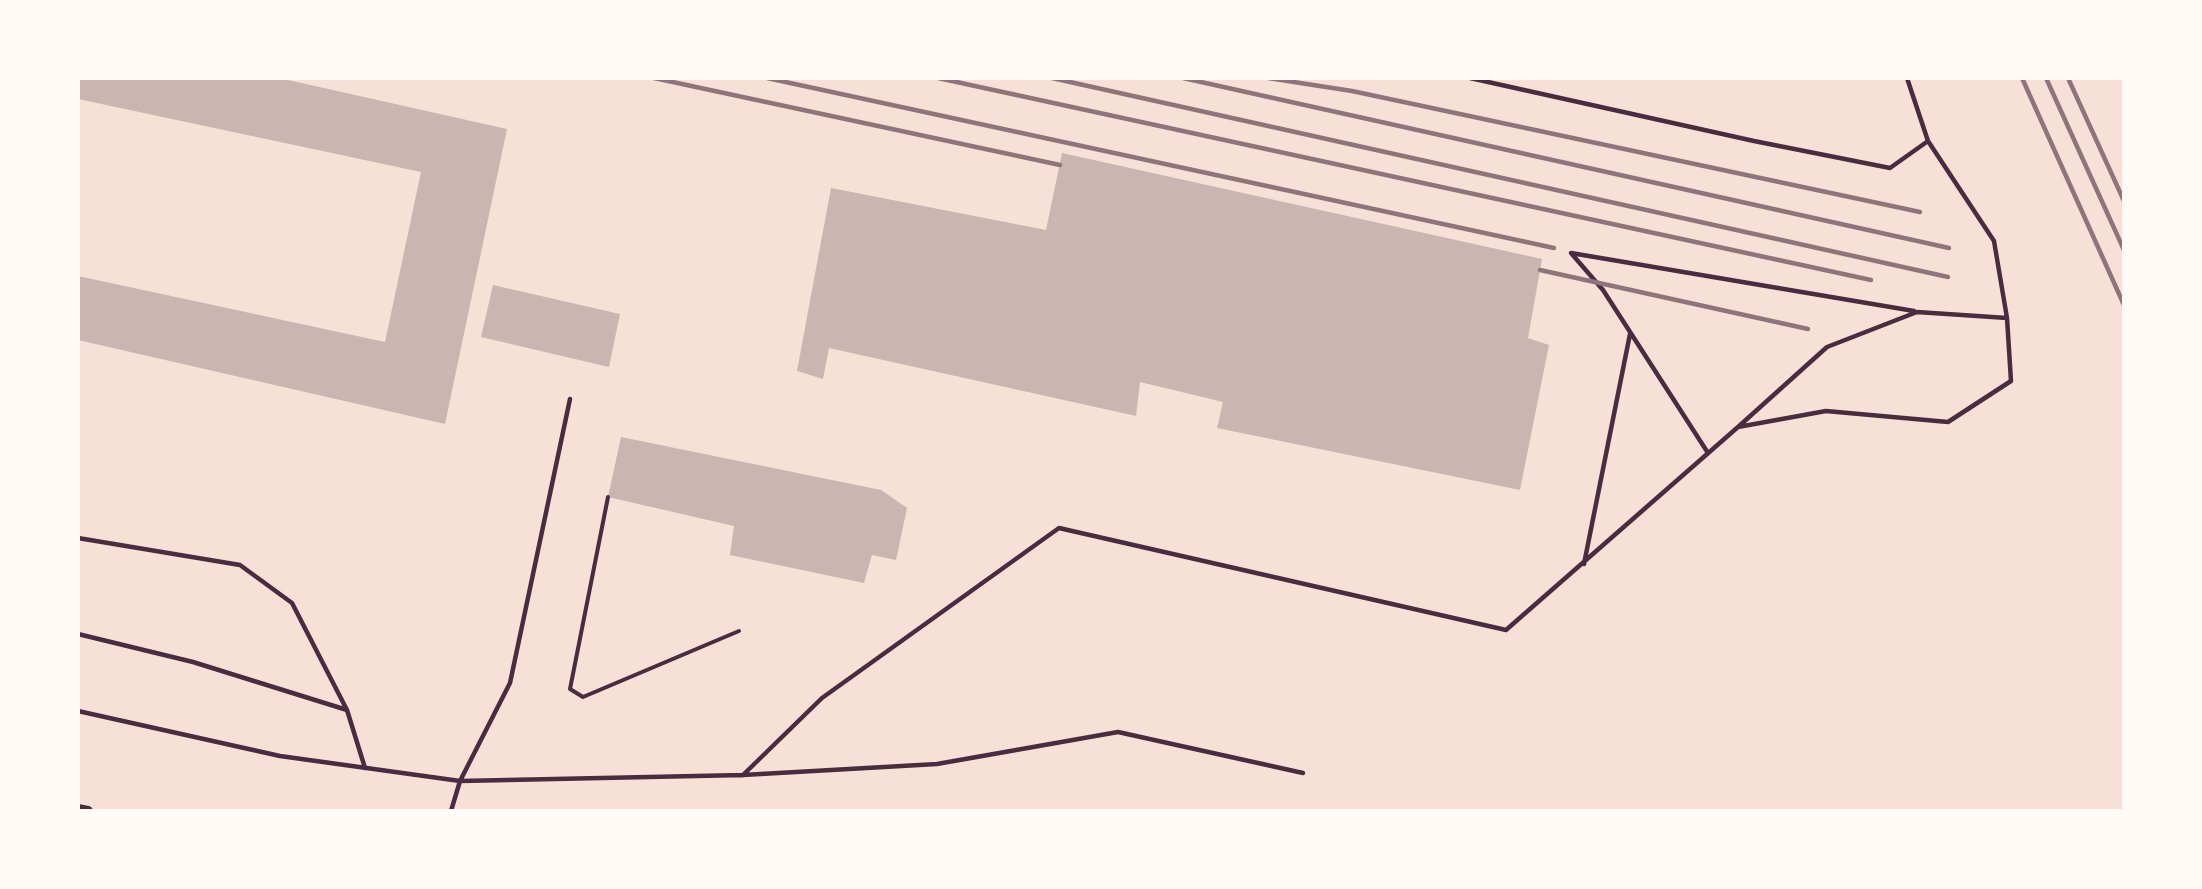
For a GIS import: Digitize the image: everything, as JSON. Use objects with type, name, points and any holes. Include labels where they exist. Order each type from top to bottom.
[{"type":"street","points":[[78,809],[88,811]]},
{"type":"lane","points":[[1470,78],[1754,141],[1890,168],[1928,141]]},
{"type":"lane","points":[[1738,427],[1826,411],[1948,422],[2011,381],[2007,318],[1994,241],[1928,141],[1907,78]]},
{"type":"lane","points":[[1708,453],[1603,290],[1570,253],[1917,312],[2007,318]]},
{"type":"lane","points":[[743,776],[822,698],[1059,528],[1506,630],[1584,564],[1827,347],[1917,312]]},
{"type":"lane","points":[[1584,564],[1630,333]]},
{"type":"lane","points":[[451,811],[460,781],[510,683],[570,399]]},
{"type":"lane","points":[[78,538],[240,565],[292,603],[347,710],[365,768]]},
{"type":"lane","points":[[78,634],[193,662],[347,710]]},
{"type":"lane","points":[[78,711],[279,756],[460,781],[743,776],[937,765],[1118,732],[1303,773]]},
{"type":"path","points":[[608,497],[570,689],[583,697],[739,631]]},
{"type":"building","points":[[78,78],[279,78],[507,129],[445,424],[78,340],[78,276],[385,342],[421,172],[78,99]]},
{"type":"building","points":[[1062,153],[1542,259],[1528,338],[1549,345],[1520,490],[1217,428],[1223,402],[1140,382],[1136,416],[829,348],[823,379],[797,371],[831,188],[1046,230]]},
{"type":"building","points":[[493,285],[620,314],[609,367],[481,337]]},
{"type":"building","points":[[621,437],[881,490],[907,508],[896,560],[872,555],[864,583],[730,555],[734,526],[608,497]]},
{"type":"railway","points":[[654,78],[1060,165]]},
{"type":"railway","points":[[767,78],[1554,248]]},
{"type":"railway","points":[[938,78],[1871,280]]},
{"type":"railway","points":[[1052,78],[1948,277]]},
{"type":"railway","points":[[1183,78],[1949,248]]},
{"type":"railway","points":[[1268,78],[1352,91],[1920,212]]},
{"type":"railway","points":[[2022,78],[2124,305]]},
{"type":"railway","points":[[2046,78],[2124,250]]},
{"type":"railway","points":[[2068,78],[2124,201]]},
{"type":"railway","points":[[1540,270],[1808,329]]}]
